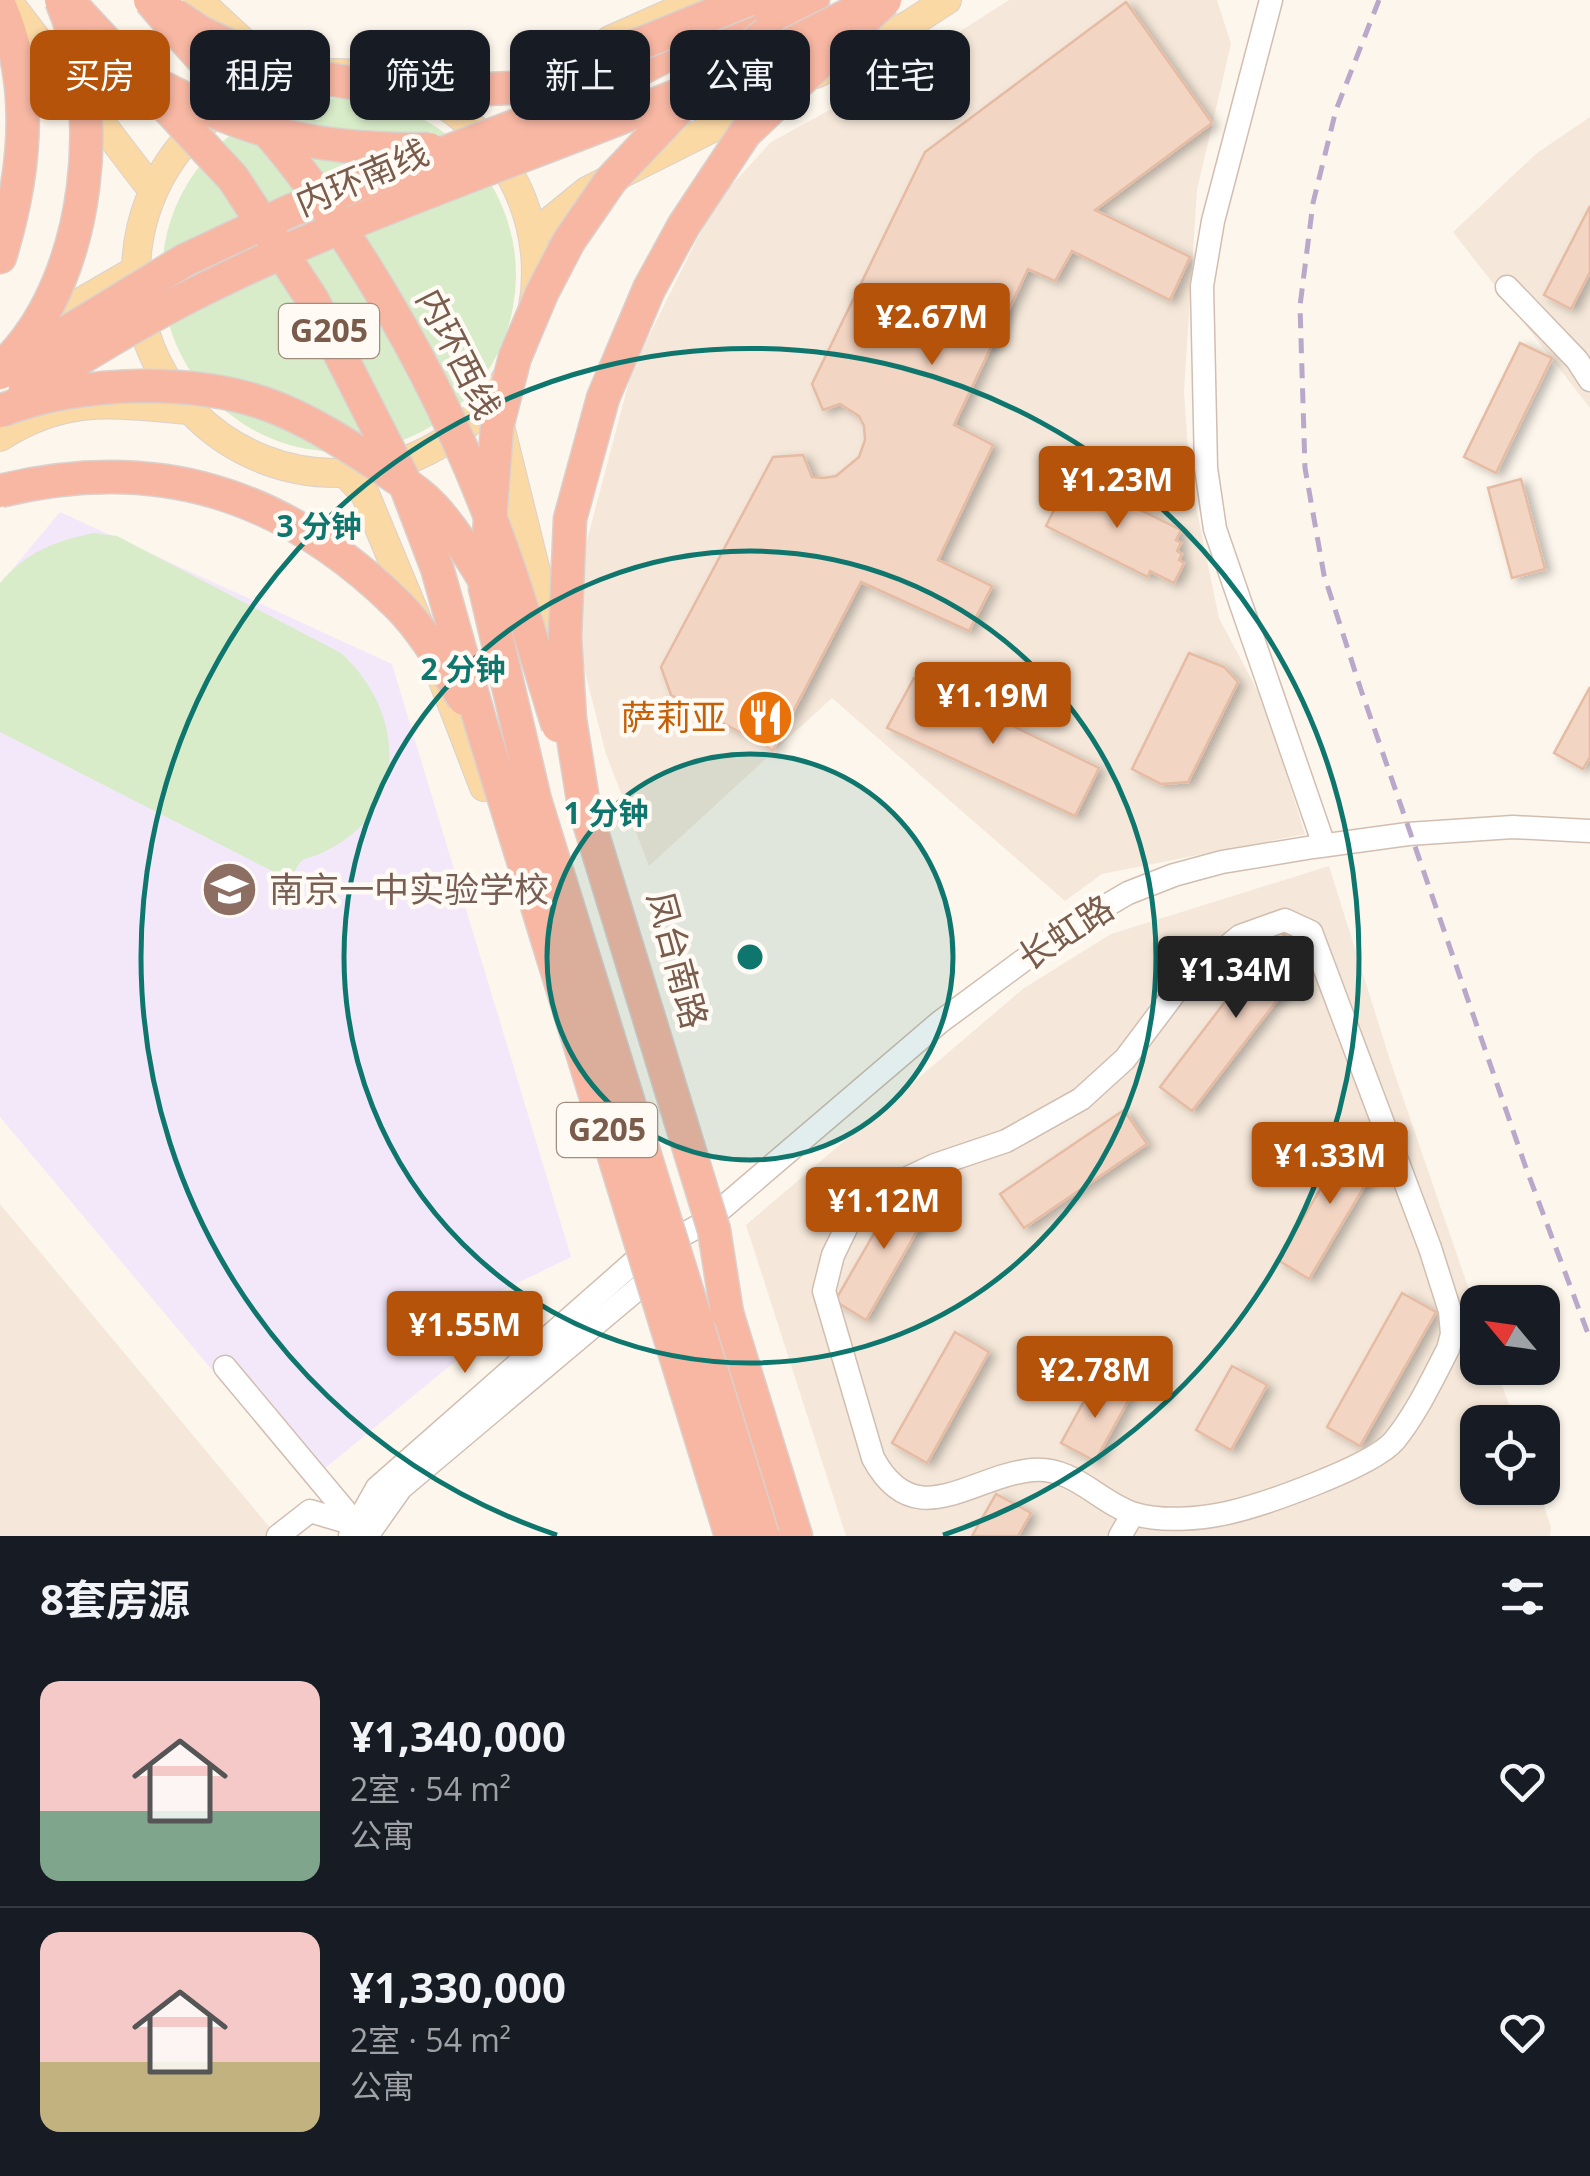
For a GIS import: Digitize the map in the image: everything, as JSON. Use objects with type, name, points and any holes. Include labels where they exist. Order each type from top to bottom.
[{"type":"highway","points":[[43,0],[69,27],[140,75],[228,119],[284,137],[339,148],[507,148],[587,130]]},
{"type":"highway","points":[[0,371],[16,354],[50,300],[70,251],[82,204],[86,140],[80,71],[64,0]]},
{"type":"highway","name":"G205","points":[[64,0],[232,178],[312,299],[402,476],[438,568],[480,724],[731,1536]]},
{"type":"highway","points":[[152,0],[202,34],[287,72],[388,89],[445,91],[534,87],[748,0]]},
{"type":"highway","name":"内环西线","points":[[152,0],[308,181],[374,280],[429,377],[498,536],[584,806]]},
{"type":"highway","name":"内环南线","points":[[0,371],[185,260],[292,210],[565,107],[776,0]]},
{"type":"highway","points":[[763,1536],[535,800],[485,588],[497,426],[515,357],[569,242],[612,180],[705,81],[812,0]]},
{"type":"highway","points":[[727,1313],[714,1230],[584,806],[570,719],[566,578],[570,519],[603,398],[650,289],[684,225],[745,133],[882,0]]},
{"type":"highway","name":"内环南线","points":[[10,413],[131,327],[192,295],[421,196],[746,66],[882,0]]},
{"type":"highway","points":[[0,6],[10,29],[23,118],[14,210],[0,256]]},
{"type":"highway","points":[[10,413],[47,396],[99,389],[188,388],[240,396],[320,428],[432,505],[456,535],[501,607],[534,743],[688,1227],[727,1313],[796,1536]]},
{"type":"highway","points":[[0,491],[96,475],[166,480],[229,493],[289,521],[400,606],[480,724]]},
{"type":"main road","points":[[7,0],[154,191]]},
{"type":"main road","points":[[198,0],[230,30]]},
{"type":"main road","points":[[490,94],[700,0]]},
{"type":"main road","points":[[533,234],[587,191],[706,134],[947,0]]},
{"type":"main road","points":[[210,120],[185,142],[154,191],[140,229],[138,308],[148,345],[165,379],[188,410],[222,439],[260,460],[302,472],[346,474],[402,463],[452,437],[493,398],[522,348],[536,292],[533,234],[518,186],[490,144],[465,120]]},
{"type":"main road","points":[[0,438],[10,413],[0,352],[136,270]]},
{"type":"main road","name":"凤台南路","points":[[493,398],[612,874],[706,1222],[808,1536]]},
{"type":"main road","points":[[10,413],[90,402],[188,410]]},
{"type":"main road","points":[[346,474],[365,494],[473,752],[638,1273],[714,1536]]},
{"type":"street","points":[[1271,0],[1213,221],[1202,286],[1206,468],[1214,529],[1324,846]]},
{"type":"street","points":[[1507,287],[1577,360],[1590,380]]},
{"type":"street","points":[[0,447],[10,413]]},
{"type":"street","name":"长虹路","points":[[357,1533],[378,1488],[638,1273],[706,1222],[940,1022],[1063,931],[1128,893],[1222,862],[1408,834],[1513,827],[1590,830]]},
{"type":"street","points":[[1286,920],[1311,932],[1430,1248],[1450,1312],[1452,1334],[1448,1349],[1392,1443],[1374,1457],[1314,1484],[1226,1514],[1185,1518],[1133,1514],[1060,1472],[1032,1470],[949,1499],[920,1500],[897,1490],[873,1458],[824,1291],[833,1255],[850,1220],[887,1188],[935,1165],[1006,1142],[1081,1099],[1125,1059],[1180,986],[1240,936],[1286,920]]},
{"type":"street","points":[[225,1367],[357,1533]]},
{"type":"street","points":[[278,1536],[310,1511],[357,1533]]},
{"type":"street","points":[[1120,1536],[1133,1514]]},
{"type":"shaded area","points":[[1009,0],[1217,0],[1231,44],[1197,190],[1184,392],[1190,478],[1219,618],[1263,701],[1305,834],[1102,874],[1065,901],[832,698],[649,866],[606,754],[578,645],[576,582],[632,370],[715,203],[771,142],[830,110],[830,120],[970,120],[970,30],[962,30]]},
{"type":"shaded area","points":[[1590,117],[1590,408],[1453,232],[1537,153]]},
{"type":"shaded area","name":"南京一中实验学校","points":[[60,512],[392,664],[571,1257],[499,1292],[491,1332],[307,1483],[0,1117],[0,584]]},
{"type":"shaded area","points":[[1329,866],[1467,1285],[1460,1285],[1460,1385],[1502,1385],[1509,1405],[1460,1405],[1460,1505],[1544,1505],[1550,1536],[846,1536],[746,1225],[1024,988],[1111,934]]},
{"type":"shaded area","points":[[0,1204],[277,1536],[0,1536]]},
{"type":"green space","points":[[330,99],[350,99],[350,120],[424,120],[451,138],[476,163],[503,207],[515,258],[513,310],[503,343],[476,387],[437,422],[407,439],[374,449],[304,449],[271,439],[241,422],[214,400],[192,373],[175,343],[165,310],[165,240],[175,207],[202,163],[227,138],[254,120],[330,120]]},
{"type":"green space","points":[[93,533],[117,536],[341,653],[372,691],[388,736],[386,782],[377,804],[347,838],[301,862],[290,880],[0,732],[0,583],[42,549]]},
{"type":"building","points":[[1126,2],[1212,123],[1095,210],[1190,257],[1170,300],[1072,251],[1055,281],[1028,269],[954,425],[993,445],[938,560],[992,586],[969,631],[861,582],[773,750],[671,695],[661,667],[773,457],[803,455],[812,477],[824,478],[836,476],[859,457],[865,440],[859,416],[840,404],[823,410],[812,384],[925,152]]},
{"type":"building","points":[[1590,206],[1590,272],[1571,309],[1544,295]]},
{"type":"building","points":[[1520,343],[1552,358],[1496,473],[1464,457]]},
{"type":"building","points":[[1071,476],[1181,530],[1176,540],[1181,543],[1177,551],[1184,563],[1174,583],[1150,571],[1148,577],[1046,526]]},
{"type":"building","points":[[1521,479],[1545,569],[1512,578],[1488,488]]},
{"type":"building","points":[[1189,653],[1224,667],[1238,682],[1188,782],[1161,784],[1132,769]]},
{"type":"building","points":[[914,678],[1099,768],[1075,816],[887,728]]},
{"type":"building","points":[[1590,687],[1590,757],[1583,769],[1554,753]]},
{"type":"building","points":[[1279,931],[1311,956],[1192,1111],[1160,1087]]},
{"type":"building","points":[[1124,1110],[1147,1144],[1024,1228],[1000,1194]]},
{"type":"building","points":[[1352,1136],[1383,1155],[1309,1279],[1278,1260]]},
{"type":"building","points":[[902,1185],[933,1203],[866,1320],[835,1301]]},
{"type":"building","points":[[1402,1293],[1436,1312],[1360,1446],[1327,1427]]},
{"type":"building","points":[[955,1332],[989,1352],[927,1463],[892,1443]]},
{"type":"building","points":[[1232,1366],[1267,1385],[1231,1450],[1196,1430]]},
{"type":"building","points":[[1095,1381],[1129,1399],[1095,1461],[1061,1443]]},
{"type":"building","points":[[996,1494],[1031,1513],[1018,1536],[972,1536]]},
{"type":"railway","points":[[1379,0],[1336,110],[1313,203],[1300,306],[1305,468],[1324,575],[1361,690],[1526,1168],[1590,1339]]},
{"type":"place","name":"萨莉亚","points":[[765,718]]},
{"type":"place","name":"南京一中实验学校","points":[[230,890]]}]
